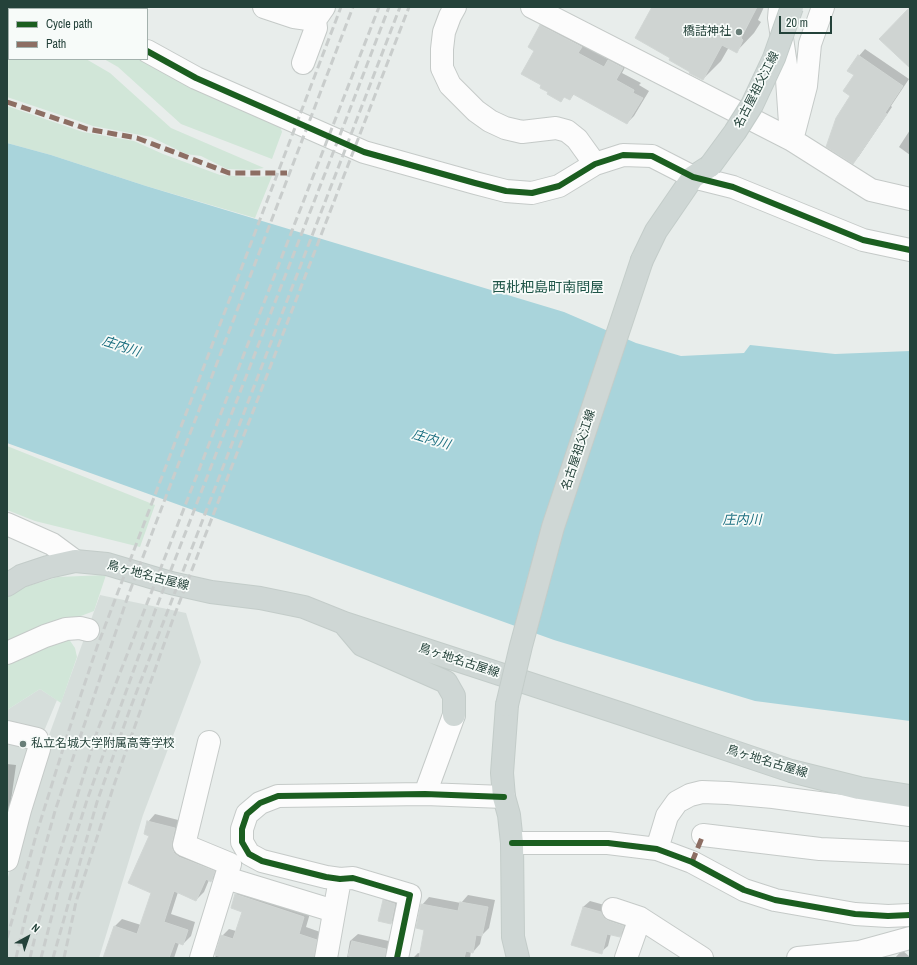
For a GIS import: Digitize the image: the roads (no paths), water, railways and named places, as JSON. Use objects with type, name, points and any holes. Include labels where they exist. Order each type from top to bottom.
[{"type":"main road","name":"名古屋祖父江線","points":[[518,958],[513,937],[512,843],[509,815],[504,798],[502,773],[507,705],[521,646],[553,527],[642,260],[656,231],[735,132],[752,105],[774,58],[792,7]]},
{"type":"main road","name":"鳥ヶ地名古屋線","points":[[7,585],[22,576],[48,567],[75,561],[107,564],[171,583],[211,592],[260,598],[297,606],[344,623],[625,715],[790,772],[859,788],[910,796]]},
{"type":"main road","points":[[344,623],[362,645],[446,682],[454,696],[454,715]]},
{"type":"main road","name":"名古屋祖父江線","points":[[507,958],[513,937]]},
{"type":"street","points":[[264,7],[294,17],[320,14],[303,63]]},
{"type":"street","points":[[455,7],[444,32],[442,49],[442,68],[450,85],[476,111],[490,121],[505,128],[522,132],[556,128],[567,131],[577,139],[595,164]]},
{"type":"street","points":[[532,7],[792,140],[871,190],[910,199]]},
{"type":"street","points":[[780,7],[779,18],[786,65],[792,140]]},
{"type":"street","points":[[792,140],[806,86],[810,44],[823,7]]},
{"type":"street","points":[[148,52],[196,78],[364,152],[506,191],[532,193],[559,186],[595,164],[623,155],[652,156],[702,172],[733,187],[863,240],[910,250]]},
{"type":"street","points":[[7,524],[52,544],[75,561]]},
{"type":"street","points":[[7,652],[66,629],[80,628],[88,630]]},
{"type":"street","points":[[425,794],[454,715]]},
{"type":"street","points":[[7,732],[37,739],[39,749],[22,803],[7,860]]},
{"type":"street","points":[[201,958],[230,864],[184,845],[209,742]]},
{"type":"street","points":[[657,849],[666,816],[677,802],[690,795],[702,792],[773,797],[910,815]]},
{"type":"street","points":[[397,958],[410,895],[353,878],[340,879],[262,861],[248,854],[242,842],[242,829],[247,814],[260,803],[278,796],[425,794],[504,798]]},
{"type":"street","points":[[703,835],[820,849],[910,853]]},
{"type":"street","points":[[512,843],[608,843],[657,849],[697,864],[744,890],[775,900],[855,914],[888,916],[910,915]]},
{"type":"street","points":[[226,878],[334,911]]},
{"type":"street","points":[[326,958],[340,879]]},
{"type":"street","points":[[613,909],[640,918],[702,958]]},
{"type":"street","points":[[626,958],[640,918]]},
{"type":"street","points":[[795,958],[859,952],[910,938]]},
{"type":"water","name":"庄内川","points":[[7,143],[51,155],[146,186],[564,312],[636,343],[681,356],[744,353],[750,345],[835,354],[910,351],[910,721],[755,701],[554,640],[7,443]]},
{"type":"railway","points":[[7,938],[37,832],[97,647],[341,7]]},
{"type":"railway","points":[[16,958],[25,919],[55,811],[128,596],[353,7]]},
{"type":"railway","points":[[30,958],[39,920],[97,732],[379,7]]},
{"type":"railway","points":[[41,958],[58,892],[87,800],[155,611],[389,7]]},
{"type":"railway","points":[[53,958],[97,802],[130,709],[400,7]]},
{"type":"railway","points":[[64,958],[76,902],[115,782],[173,619],[409,7]]},
{"type":"place","name":"橋詰神社","points":[[739,32]]},
{"type":"place","name":"私立名城大学附属高等学校","points":[[23,744]]},
{"type":"district","name":"西枇杷島町南問屋","points":[[548,288]]}]
